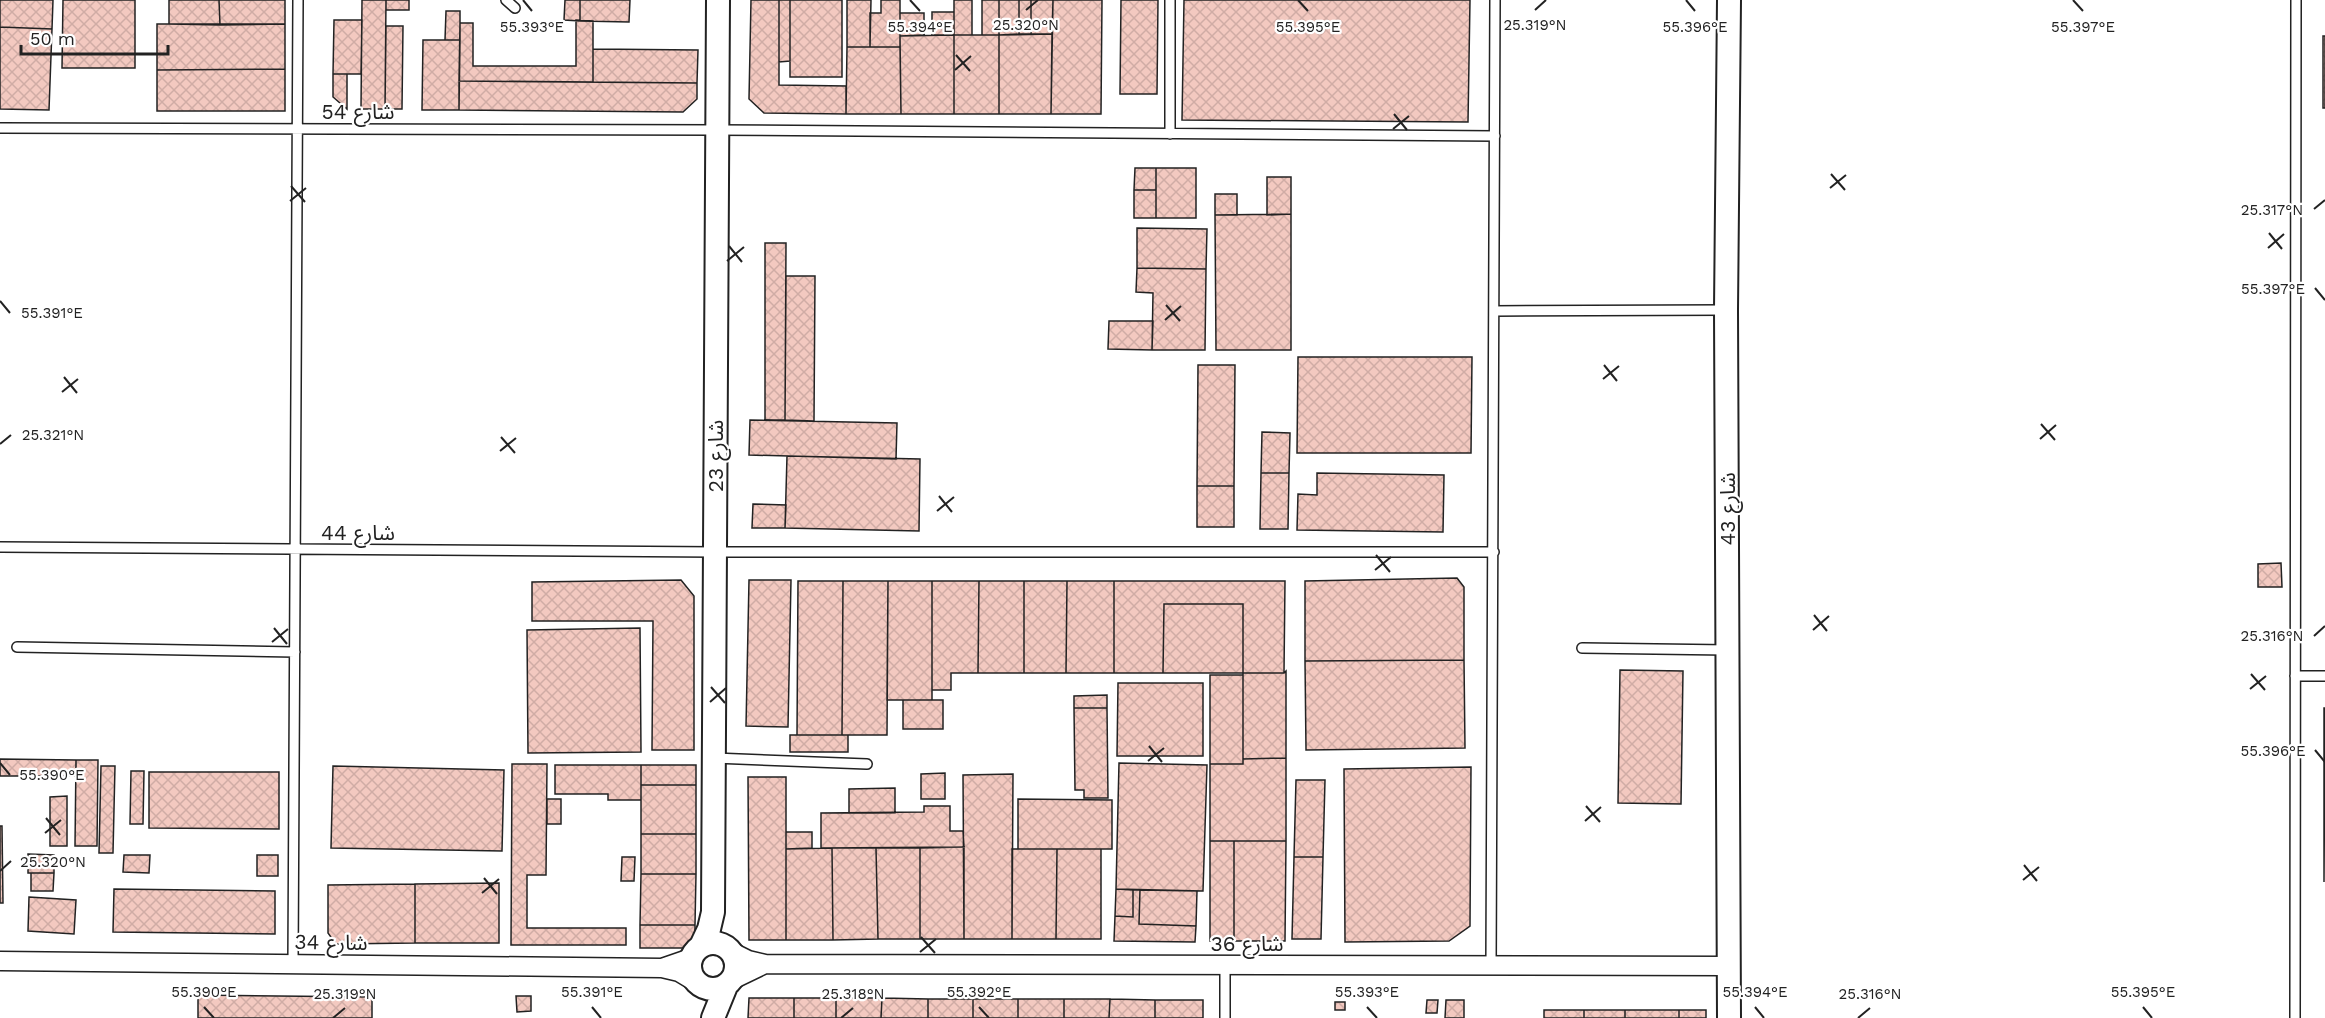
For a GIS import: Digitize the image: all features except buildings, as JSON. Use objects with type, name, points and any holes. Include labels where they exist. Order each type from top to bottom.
[{"type":"street","name":"شارع 23","points":[[696,952],[709,929],[713,912],[717,0]]},
{"type":"street","name":"شارع 43","points":[[1729,0],[1726,310],[1729,1018]]},
{"type":"street","name":"شارع 23","points":[[713,912],[730,950]]},
{"type":"street","points":[[714,942],[730,950],[736,966],[712,1018],[708,1002],[689,966],[696,952],[714,942]]},
{"type":"street","name":"شارع 36","points":[[730,950],[748,960],[765,963],[1730,966]]},
{"type":"street","name":"شارع 34","points":[[662,968],[696,952]]},
{"type":"street","name":"شارع 34","points":[[0,961],[662,968],[679,972],[697,983]]},
{"type":"street","name":"شارع 36","points":[[729,983],[765,963]]},
{"type":"street","points":[[697,983],[709,989],[718,989],[729,983]]},
{"type":"lane","points":[[293,964],[298,0]]},
{"type":"lane","points":[[506,0],[515,8]]},
{"type":"lane","points":[[1170,0],[1170,134]]},
{"type":"lane","points":[[1491,966],[1496,0]]},
{"type":"lane","points":[[2295,1018],[2296,0]]},
{"type":"lane","name":"شارع 54","points":[[0,128],[717,130],[1495,136]]},
{"type":"lane","points":[[1494,311],[1726,310]]},
{"type":"lane","name":"شارع 44","points":[[0,547],[715,552],[1494,552]]},
{"type":"lane","points":[[17,647],[295,652]]},
{"type":"lane","points":[[1582,648],[1728,650]]},
{"type":"lane","points":[[2295,676],[2325,676]]},
{"type":"lane","points":[[714,758],[867,764]]},
{"type":"lane","points":[[1225,965],[1225,1018]]}]
